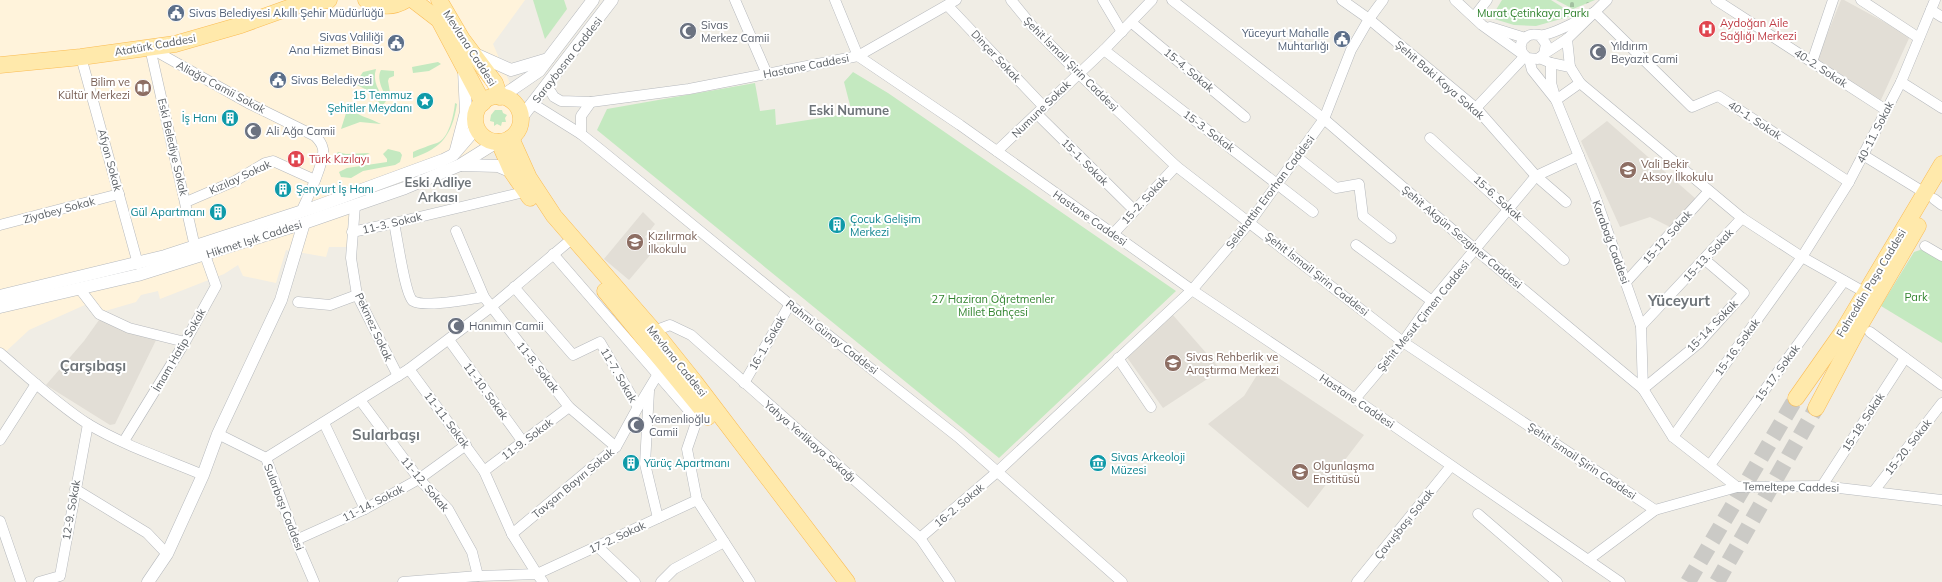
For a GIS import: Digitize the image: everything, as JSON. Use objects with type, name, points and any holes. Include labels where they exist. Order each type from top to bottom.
[{"type":"main road","name":"Atatürk Caddesi","points":[[0,58],[130,45],[173,38],[216,25],[286,0]]},
{"type":"main road","name":"Atatürk Caddesi","points":[[0,64],[81,57],[150,48],[198,38],[291,8],[316,1],[329,0]]},
{"type":"main road","points":[[366,0],[376,5],[388,6],[406,0]]},
{"type":"main road","name":"Mevlana Caddesi","points":[[413,0],[439,20],[482,103]]},
{"type":"main road","name":"Mevlana Caddesi","points":[[439,0],[462,39],[475,54],[495,83],[500,97]]},
{"type":"main road","points":[[500,97],[515,104],[519,110],[521,118],[519,128],[502,141],[485,138],[477,127],[476,114],[482,103],[491,98],[500,97]]},
{"type":"main road","name":"Mevlana Caddesi","points":[[502,141],[512,172],[524,192],[566,243],[661,370],[699,414],[834,582]]},
{"type":"main road","name":"Mevlana Caddesi","points":[[502,141],[554,216],[654,331],[694,381],[847,582]]},
{"type":"main road","name":"Fahreddin Paşa Caddesi","points":[[1796,398],[1841,334],[1866,293],[1934,199],[1942,164]]},
{"type":"main road","name":"Fahreddin Paşa Caddesi","points":[[1816,408],[1858,329],[1942,185]]},
{"type":"street","name":"Saraybosna Caddesi","points":[[500,97],[539,71],[593,0]]},
{"type":"street","name":"Saraybosna Caddesi","points":[[521,118],[612,0]]},
{"type":"street","points":[[735,0],[767,74]]},
{"type":"street","points":[[835,0],[858,56],[952,3]]},
{"type":"street","name":"Şehit İsmail Şirin Caddesi","points":[[1011,0],[1033,27],[1078,73],[1176,166],[1403,342],[1655,510]]},
{"type":"street","points":[[1103,0],[1122,32]]},
{"type":"street","name":"Numune Sokak","points":[[997,151],[1132,23],[1152,0]]},
{"type":"street","name":"Şehit Akgün Sezginer Caddesi","points":[[1172,0],[1324,119],[1476,250],[1643,389],[1673,437],[1737,486]]},
{"type":"street","name":"Şehit Baki Kaya Sokak","points":[[1342,0],[1369,19],[1476,108],[1536,176],[1566,202]]},
{"type":"street","name":"Selahattin Erorhan Caddesi","points":[[997,472],[1192,290],[1250,222],[1324,119],[1351,50],[1369,19],[1383,0]]},
{"type":"street","name":"Karabağ Caddesi","points":[[1455,0],[1482,25],[1532,57],[1551,63],[1551,83],[1556,100],[1579,156],[1642,326],[1643,389]]},
{"type":"street","points":[[1474,17],[1487,0]]},
{"type":"street","points":[[1532,57],[1567,39],[1607,0]]},
{"type":"street","name":"40-2. Sokak","points":[[1716,0],[1886,110]]},
{"type":"street","points":[[1812,62],[1833,0]]},
{"type":"street","points":[[1861,0],[1920,38]]},
{"type":"street","name":"40-11. Sokak","points":[[1802,257],[1849,182],[1901,82],[1935,0]]},
{"type":"street","name":"Dinçer Sokak","points":[[952,3],[1040,110]]},
{"type":"street","points":[[1931,10],[1942,16]]},
{"type":"street","points":[[1532,57],[1521,47],[1525,38],[1532,34],[1540,36],[1551,34],[1595,12]]},
{"type":"street","name":"40-1. Sokak","points":[[1595,12],[1692,107],[1718,96],[1849,182]]},
{"type":"street","name":"15-4. Sokak","points":[[1132,23],[1245,116]]},
{"type":"street","name":"Karabağ Caddesi","points":[[1482,25],[1525,38]]},
{"type":"street","points":[[1476,108],[1546,44],[1540,36]]},
{"type":"street","points":[[1567,39],[1570,67],[1580,83],[1742,218],[1802,257],[1866,293]]},
{"type":"street","name":"Aliağa Camii Sokak","points":[[150,48],[248,103],[315,136],[321,142],[323,153],[303,217]]},
{"type":"street","name":"Eski Belediye Sokak","points":[[150,48],[195,247]]},
{"type":"street","name":"15-3. Sokak","points":[[1104,50],[1314,212]]},
{"type":"street","points":[[475,54],[511,70],[548,59]]},
{"type":"street","name":"Hastane Caddesi","points":[[547,86],[554,97],[561,101],[591,102],[690,89],[858,56],[997,151],[1192,290],[1355,399],[1620,582]]},
{"type":"street","name":"Afyon Sokak","points":[[81,57],[138,264]]},
{"type":"street","name":"Karabağ Caddesi","points":[[1532,57],[1532,70],[1556,100]]},
{"type":"street","points":[[1551,63],[1570,67]]},
{"type":"street","points":[[455,153],[466,112],[464,66]]},
{"type":"street","points":[[1901,82],[1942,108]]},
{"type":"street","points":[[1556,100],[1580,83]]},
{"type":"street","points":[[581,134],[581,116],[591,102]]},
{"type":"street","name":"Rahmi Günay Caddesi","points":[[533,104],[581,134],[790,304],[958,437],[1122,582]]},
{"type":"street","name":"15-1. Sokak","points":[[1040,110],[1134,210]]},
{"type":"street","name":"Hikmet Işık Caddesi","points":[[0,306],[138,275],[205,255],[303,217],[315,207],[431,166],[455,153],[477,127]]},
{"type":"street","name":"15-6. Sokak","points":[[1430,138],[1564,260]]},
{"type":"street","name":"Hikmet Işık Caddesi","points":[[0,296],[138,264],[303,217],[355,205],[405,188],[460,165],[502,141]]},
{"type":"street","points":[[1863,155],[1934,199]]},
{"type":"street","name":"Şehit Mesut Çimen Caddesi","points":[[1355,399],[1403,342],[1432,301],[1476,250],[1536,176],[1579,156]]},
{"type":"street","points":[[1297,157],[1336,188],[1359,184],[1363,216],[1391,238]]},
{"type":"street","name":"Kızılay Sokak","points":[[186,202],[235,181],[265,163],[273,161],[315,180]]},
{"type":"street","points":[[460,165],[477,164],[498,166],[512,172]]},
{"type":"street","name":"15-2. Sokak","points":[[1113,234],[1176,166]]},
{"type":"street","name":"Aliağa Camii Sokak","points":[[315,180],[315,207]]},
{"type":"street","name":"15-12. Sokak","points":[[1626,282],[1709,191]]},
{"type":"street","name":"11-3. Sokak","points":[[352,232],[524,192]]},
{"type":"street","name":"Ziyabey Sokak","points":[[0,225],[119,194]]},
{"type":"street","name":"Pekmez Sokak","points":[[355,205],[351,258],[357,295],[398,376]]},
{"type":"street","points":[[148,582],[167,554],[203,474],[218,434],[281,300],[303,217]]},
{"type":"street","name":"15-13. Sokak","points":[[1642,326],[1742,218]]},
{"type":"street","points":[[394,223],[406,284],[411,299],[415,302],[426,304],[484,297]]},
{"type":"street","name":"11-8. Sokak","points":[[456,231],[484,297],[491,307],[569,407],[616,447]]},
{"type":"street","points":[[266,458],[409,369],[491,307],[566,243]]},
{"type":"street","points":[[1356,245],[1432,301]]},
{"type":"street","points":[[1925,246],[1942,256]]},
{"type":"street","points":[[553,254],[661,370]]},
{"type":"street","name":"İmam Hatip Sokak","points":[[124,441],[185,342],[216,286],[205,255]]},
{"type":"street","name":"15-16. Sokak","points":[[1673,437],[1802,257]]},
{"type":"street","name":"15-14. Sokak","points":[[1643,389],[1699,343],[1744,293],[1704,259]]},
{"type":"street","name":"15-17. Sokak","points":[[1710,466],[1844,281]]},
{"type":"street","name":"11-7. Sokak","points":[[514,287],[573,355],[600,342],[638,407]]},
{"type":"street","points":[[79,288],[99,314],[129,328],[185,342]]},
{"type":"street","points":[[298,302],[330,305],[357,295]]},
{"type":"street","name":"16-1. Sokak","points":[[744,382],[790,304]]},
{"type":"street","name":"Yahya Yerlikaya Sokağı","points":[[654,331],[670,326],[691,335],[920,538],[950,582]]},
{"type":"street","points":[[1870,332],[1942,385]]},
{"type":"street","name":"11-10. Sokak","points":[[449,340],[523,442]]},
{"type":"street","points":[[0,353],[36,384],[88,424],[124,441],[203,474]]},
{"type":"street","points":[[1118,358],[1151,407]]},
{"type":"street","name":"15-18. Sokak","points":[[1822,486],[1905,358]]},
{"type":"street","name":"11-11. Sokak","points":[[409,369],[484,471],[512,534]]},
{"type":"street","name":"Tavşan Bayırı Sokak","points":[[512,534],[616,447],[661,370]]},
{"type":"street","points":[[0,440],[36,384]]},
{"type":"street","points":[[649,390],[645,464],[658,518]]},
{"type":"street","name":"11-12. Sokak","points":[[360,400],[419,479],[448,510],[472,552],[478,576]]},
{"type":"street","name":"15-20. Sokak","points":[[1874,491],[1942,403]]},
{"type":"street","name":"11-9. Sokak","points":[[484,471],[569,407]]},
{"type":"street","points":[[699,414],[687,449],[698,500],[750,582]]},
{"type":"street","points":[[324,423],[366,508]]},
{"type":"street","name":"12-9. Sokak","points":[[39,582],[60,576],[88,424]]},
{"type":"street","name":"Sularbaşı Caddesi","points":[[218,434],[266,458],[296,540],[314,582]]},
{"type":"street","name":"11-14. Sokak","points":[[296,540],[366,508],[419,479],[466,445]]},
{"type":"street","name":"Çavuşbaşı Sokak","points":[[1357,582],[1451,466]]},
{"type":"street","name":"16-2. Sokak","points":[[920,538],[997,472]]},
{"type":"street","name":"Temeltepe Caddesi","points":[[1588,560],[1655,510],[1737,486],[1822,486],[1942,500]]},
{"type":"street","points":[[75,489],[147,533],[167,554]]},
{"type":"street","name":"17-2. Sokak","points":[[540,578],[597,546],[698,500]]},
{"type":"street","points":[[1478,514],[1557,582]]},
{"type":"street","points":[[0,521],[21,582]]},
{"type":"street","points":[[512,534],[540,578]]},
{"type":"street","points":[[661,582],[674,569],[724,542]]},
{"type":"street","points":[[597,546],[635,582]]},
{"type":"street","points":[[403,582],[478,576],[540,578]]},
{"type":"shaded area","points":[[0,0],[525,0],[493,44],[526,120],[517,140],[459,171],[357,211],[355,247],[329,247],[326,257],[286,250],[276,283],[243,276],[238,265],[224,274],[160,299],[158,291],[141,295],[136,302],[95,314],[87,304],[29,330],[0,357]]},
{"type":"shaded area","points":[[1841,0],[1844,0],[1910,36],[1880,102],[1816,62]]},
{"type":"shaded area","name":"Vali Bekir Aksoy İlkokulu","points":[[1607,121],[1696,199],[1672,228],[1650,217],[1620,227],[1581,141]]},
{"type":"shaded area","name":"Kızılırmak İlkokulu","points":[[643,212],[655,224],[645,237],[657,247],[629,280],[604,259]]},
{"type":"shaded area","name":"Sivas Rehberlik ve Araştırma Merkezi","points":[[1172,314],[1221,370],[1163,408],[1126,356]]},
{"type":"shaded area","points":[[99,320],[158,336],[115,424],[110,425],[46,385],[84,341]]},
{"type":"shaded area","name":"Olgunlaşma Enstitüsü","points":[[1262,367],[1364,435],[1308,508],[1208,424],[1244,396]]},
{"type":"green space","points":[[533,0],[564,0],[567,9],[545,39]]},
{"type":"green space","name":"Murat Çetinkaya Parkı","points":[[1502,0],[1551,0],[1575,15],[1536,26],[1514,25],[1491,18]]},
{"type":"green space","points":[[1556,0],[1595,0],[1573,9]]},
{"type":"green space","points":[[438,62],[441,64],[429,71],[413,73],[412,67]]},
{"type":"green space","points":[[376,69],[376,82],[386,101],[383,105],[381,105],[371,92],[355,84],[363,72]]},
{"type":"green space","points":[[381,70],[394,71],[394,76],[389,78],[388,81],[391,98],[388,99],[382,89],[379,77]]},
{"type":"green space","name":"27 Haziran Öğretmenler Millet Bahçesi","points":[[853,72],[888,93],[1176,291],[999,458],[597,130],[607,109],[755,83],[760,111],[775,109],[776,125],[852,113],[844,82]]},
{"type":"green space","points":[[455,103],[457,104],[455,115],[449,132],[444,139],[431,150],[413,158],[413,152],[437,143],[445,137],[452,119]]},
{"type":"green space","points":[[348,107],[359,115],[381,124],[360,122],[341,129]]},
{"type":"green space","points":[[495,110],[502,110],[503,113],[507,115],[505,118],[506,122],[502,122],[501,126],[497,124],[494,126],[494,122],[490,121],[491,115]]},
{"type":"green space","points":[[388,149],[400,152],[402,155],[400,162],[395,165],[363,171],[351,178],[341,177],[339,172],[347,168],[387,162],[387,159],[383,154]]},
{"type":"green space","points":[[338,152],[346,154],[370,153],[358,158],[339,160],[335,156]]},
{"type":"green space","name":"Park","points":[[1923,249],[1942,260],[1942,343],[1881,306],[1914,252]]},
{"type":"tunnel","points":[[1688,582],[1796,398]]},
{"type":"tunnel","points":[[1717,582],[1816,408]]},
{"type":"place","name":"Sivas Belediyesi Akıllı Şehir Müdürlüğü","points":[[176,13]]},
{"type":"place","name":"Aydoğan Aile Sağlığı Merkezi","points":[[1707,29]]},
{"type":"place","name":"Sivas Merkez Camii","points":[[688,31]]},
{"type":"place","name":"Yüceyurt Mahalle Muhtarlığı","points":[[1342,39]]},
{"type":"place","name":"Sivas Valiliği Ana Hizmet Binası","points":[[396,43]]},
{"type":"place","name":"Yıldırım Beyazıt Cami","points":[[1598,52]]},
{"type":"place","name":"Sivas Belediyesi","points":[[278,80]]},
{"type":"place","name":"Bilim ve Kültür Merkezi","points":[[143,88]]},
{"type":"place","name":"15 Temmuz Şehitler Meydanı","points":[[425,101]]},
{"type":"place","name":"İş Hanı","points":[[230,118]]},
{"type":"place","name":"Ali Ağa Camii","points":[[253,131]]},
{"type":"place","name":"Türk Kızılayı","points":[[296,159]]},
{"type":"place","name":"Vali Bekir Aksoy İlkokulu","points":[[1628,170]]},
{"type":"place","name":"Şenyurt İş Hanı","points":[[283,189]]},
{"type":"place","name":"Gül Apartmanı","points":[[218,212]]},
{"type":"place","name":"Çocuk Gelişim Merkezi","points":[[837,225]]},
{"type":"place","name":"Kızılırmak İlkokulu","points":[[635,242]]},
{"type":"place","name":"Hanımın Camii","points":[[456,326]]},
{"type":"place","name":"Sivas Rehberlik ve Araştırma Merkezi","points":[[1173,363]]},
{"type":"place","name":"Yemenlioğlu Camii","points":[[636,425]]},
{"type":"place","name":"Yürüç Apartmanı","points":[[631,463]]},
{"type":"place","name":"Sivas Arkeoloji Müzesi","points":[[1098,463]]},
{"type":"place","name":"Olgunlaşma Enstitüsü","points":[[1300,472]]},
{"type":"district","name":"Eski Numune","points":[[849,110]]},
{"type":"district","name":"Eski Adliye Arkası","points":[[438,190]]},
{"type":"district","name":"Yüceyurt","points":[[1679,300]]},
{"type":"district","name":"Çarşıbaşı","points":[[93,365]]},
{"type":"district","name":"Sularbaşı","points":[[386,434]]}]
